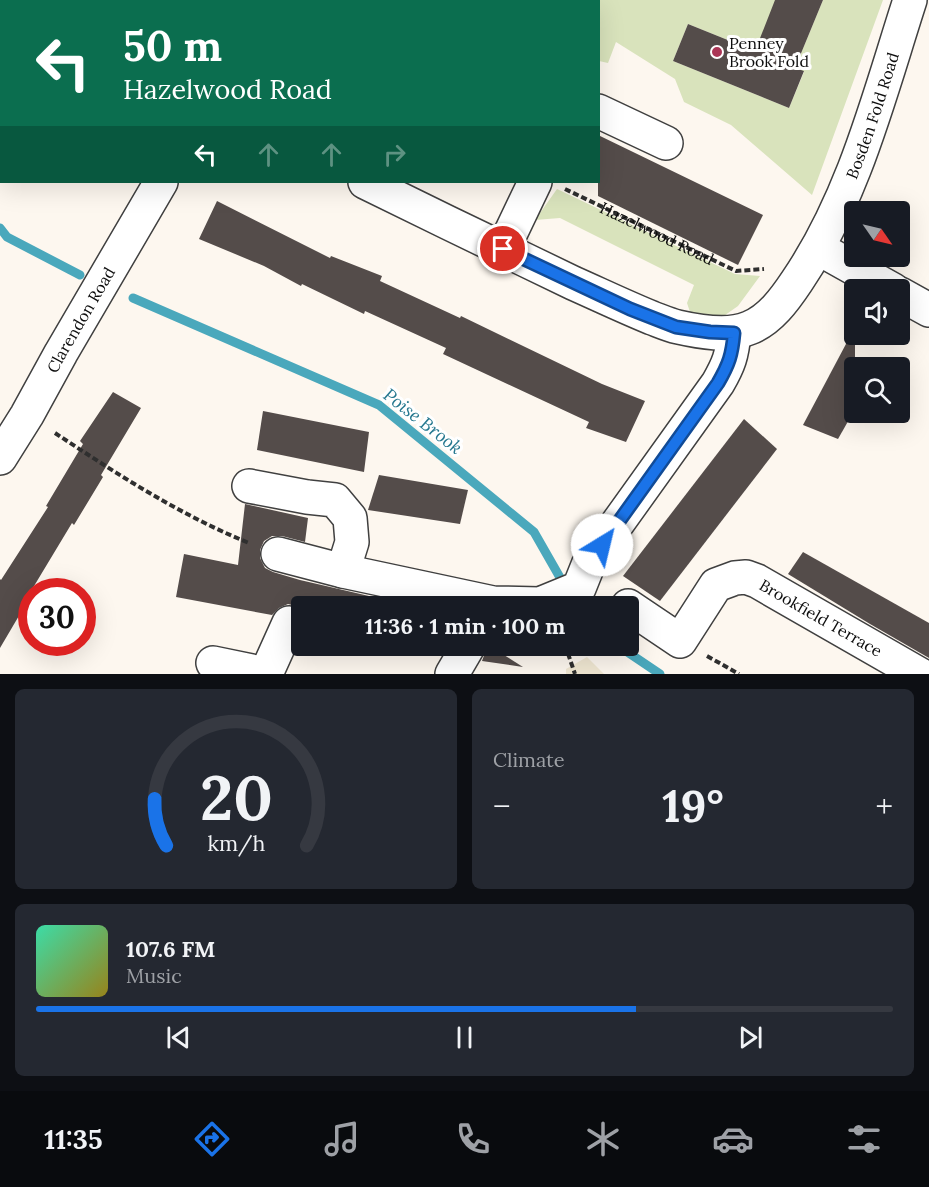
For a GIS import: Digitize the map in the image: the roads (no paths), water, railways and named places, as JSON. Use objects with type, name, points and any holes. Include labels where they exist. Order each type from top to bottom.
[{"type":"street","name":"Bosden Fold Road","points":[[734,333],[762,321],[785,299],[812,258],[839,205],[862,146],[910,0]]},
{"type":"street","points":[[600,112],[666,143]]},
{"type":"street","name":"Clarendon Road","points":[[3,449],[27,415],[160,183]]},
{"type":"street","points":[[367,183],[630,309],[676,327],[734,333],[733,352],[718,383],[590,563],[579,588]]},
{"type":"street","points":[[503,249],[547,184]]},
{"type":"street","points":[[812,258],[865,279]]},
{"type":"street","points":[[910,300],[929,310]]},
{"type":"street","points":[[249,486],[335,500],[350,518],[351,542],[342,571]]},
{"type":"street","points":[[278,554],[452,596]]},
{"type":"street","name":"Brookfield Terrace","points":[[639,613],[680,641],[716,585],[735,578],[746,577],[757,581],[919,674]]},
{"type":"street","points":[[560,596],[579,588],[613,596]]},
{"type":"street","points":[[213,663],[266,674],[289,623]]},
{"type":"street","points":[[452,674],[463,656]]},
{"type":"waterway","name":"Poise Brook","points":[[0,228],[7,237],[80,275]]},
{"type":"waterway","name":"Poise Brook","points":[[133,298],[379,405],[534,532],[566,588]]},
{"type":"waterway","name":"Poise Brook","points":[[633,656],[660,674]]},
{"type":"place","name":"Penney Brook Fold","points":[[717,52]]}]
